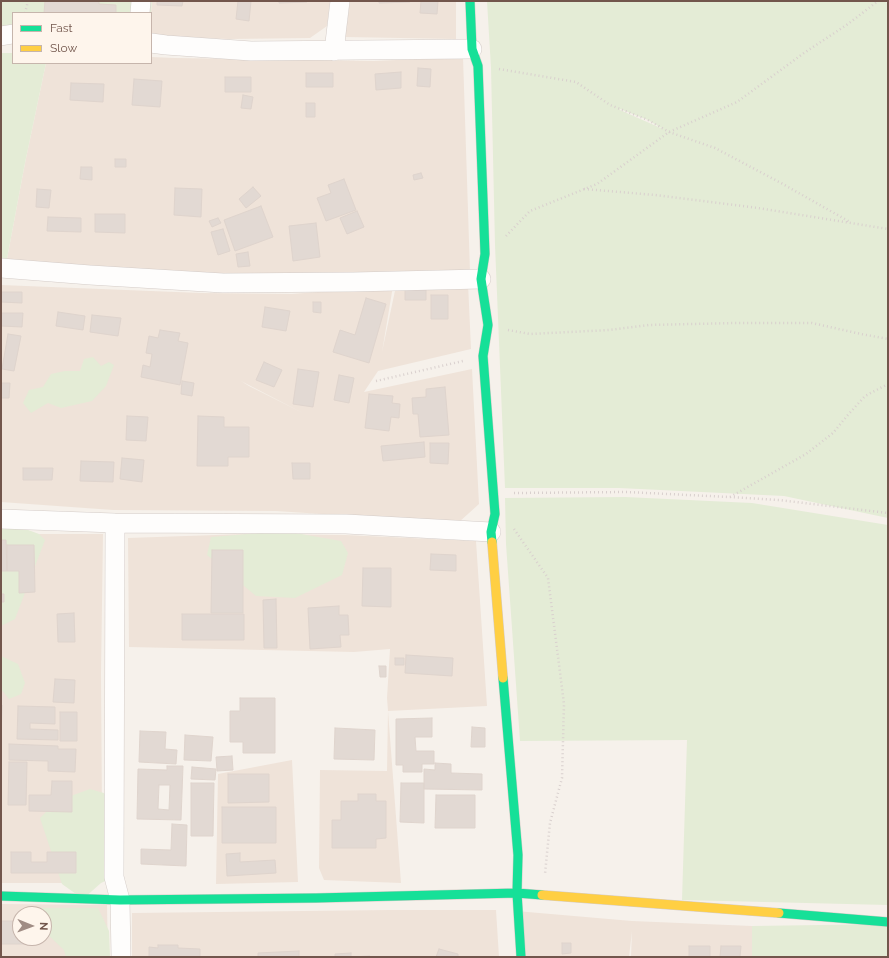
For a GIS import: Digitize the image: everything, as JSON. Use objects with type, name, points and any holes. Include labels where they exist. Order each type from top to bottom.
[{"type":"street","points":[[140,12],[141,1]]},
{"type":"street","points":[[334,51],[340,1]]},
{"type":"street","points":[[470,1],[475,57],[485,254],[481,279],[488,325],[483,356],[494,493],[493,523],[518,854],[517,893],[520,957]]},
{"type":"street","points":[[1,36],[12,34]]},
{"type":"street","points":[[152,43],[251,52],[334,51],[475,57]]},
{"type":"street","points":[[1,268],[223,283],[481,279]]},
{"type":"street","points":[[1,519],[115,523],[493,523]]},
{"type":"street","points":[[115,523],[114,877],[120,900],[122,957]]},
{"type":"street","points":[[1,896],[120,900],[316,898],[517,893],[888,922]]},
{"type":"path","points":[[25,12],[28,1]]},
{"type":"path","points":[[485,254],[508,234],[530,211],[597,184],[669,132],[737,102],[804,53],[848,24],[878,1]]},
{"type":"path","points":[[475,57],[576,82],[610,105],[648,120],[669,132],[715,148],[850,222]]},
{"type":"path","points":[[584,189],[655,195],[758,208],[888,229]]},
{"type":"path","points":[[488,325],[530,334],[609,330],[649,325],[736,323],[812,324],[888,339]]},
{"type":"path","points":[[376,381],[483,356]]},
{"type":"path","points":[[729,497],[806,454],[833,433],[846,416],[865,396],[888,384]]},
{"type":"path","points":[[494,493],[627,492],[729,497],[779,500],[888,513]]},
{"type":"path","points":[[493,523],[510,524],[548,578],[564,704],[562,778],[550,823],[542,895]]},
{"type":"shaded area","points":[[152,1],[330,1],[327,26],[310,38],[229,39],[152,36]]},
{"type":"shaded area","points":[[350,1],[456,1],[456,39],[345,37]]},
{"type":"shaded area","points":[[152,57],[374,61],[463,57],[470,272],[284,274],[165,273],[6,264],[46,64],[152,64]]},
{"type":"shaded area","points":[[468,283],[471,349],[378,371],[364,392],[472,369],[479,504],[458,523],[276,511],[113,510],[1,502],[1,285],[201,293],[292,294],[393,286],[382,352],[396,286]],"holes":[[[241,381],[303,413],[249,386]]]},
{"type":"shaded area","points":[[1,533],[103,534],[101,673],[101,883],[1,883]]},
{"type":"shaded area","points":[[245,534],[345,535],[476,541],[487,706],[388,711],[387,698],[390,649],[354,652],[129,647],[128,538]]},
{"type":"shaded area","points":[[388,711],[401,883],[324,880],[319,868],[320,770],[387,771]]},
{"type":"shaded area","points":[[292,760],[298,882],[216,884],[218,774]]},
{"type":"shaded area","points":[[1,904],[107,905],[108,957],[1,957]]},
{"type":"shaded area","points":[[496,910],[499,957],[132,957],[132,913]]},
{"type":"shaded area","points":[[516,911],[632,921],[752,926],[752,957],[631,957],[632,931],[629,957],[519,957]]},
{"type":"green space","points":[[1,1],[152,1],[151,12],[12,12],[12,32],[1,32]]},
{"type":"green space","points":[[487,1],[885,1],[888,4],[888,518],[784,496],[619,488],[505,488],[495,245],[491,68]],"holes":[[[620,109],[648,120],[663,129]]]},
{"type":"green space","points":[[1,53],[12,53],[12,64],[46,64],[6,264],[1,264]]},
{"type":"green space","points":[[93,357],[101,366],[109,362],[114,365],[106,386],[92,401],[61,408],[48,403],[31,413],[23,403],[29,390],[43,387],[51,374],[65,371],[80,371],[84,359]]},
{"type":"green space","points":[[625,497],[752,503],[888,525],[888,905],[682,900],[687,740],[520,741],[506,544],[505,498]]},
{"type":"green space","points":[[1,520],[39,534],[45,540],[15,619],[1,626]]},
{"type":"green space","points":[[284,531],[341,541],[348,553],[342,575],[295,598],[256,596],[207,555],[211,537]]},
{"type":"green space","points":[[1,656],[18,664],[25,683],[21,694],[9,699],[1,689]]},
{"type":"green space","points":[[90,789],[107,794],[114,877],[101,883],[83,899],[62,884],[40,818],[57,801]]},
{"type":"green space","points":[[52,908],[98,908],[109,931],[110,957],[66,957],[64,950],[52,939]]},
{"type":"green space","points":[[888,924],[888,957],[752,957],[752,926]]},
{"type":"building","points":[[45,1],[99,1],[99,4],[116,5],[116,12],[44,12]]},
{"type":"building","points":[[157,1],[183,1],[182,6],[157,5]]},
{"type":"building","points":[[238,1],[251,1],[249,21],[236,19]]},
{"type":"building","points":[[279,1],[307,1],[307,2],[279,3]]},
{"type":"building","points":[[379,1],[410,1],[410,2],[379,3]]},
{"type":"building","points":[[421,1],[438,1],[437,14],[420,13]]},
{"type":"building","points":[[418,68],[431,69],[430,87],[417,86]]},
{"type":"building","points":[[401,72],[401,88],[376,90],[375,74]]},
{"type":"building","points":[[306,73],[333,73],[333,87],[306,87]]},
{"type":"building","points":[[225,77],[251,77],[251,92],[225,92]]},
{"type":"building","points":[[134,79],[162,81],[160,107],[132,105]]},
{"type":"building","points":[[71,83],[104,84],[103,102],[70,100]]},
{"type":"building","points":[[243,95],[253,97],[251,109],[241,108]]},
{"type":"building","points":[[306,103],[315,103],[315,117],[306,117]]},
{"type":"building","points":[[115,159],[126,159],[126,167],[115,167]]},
{"type":"building","points":[[81,167],[92,167],[92,180],[80,179]]},
{"type":"building","points":[[421,173],[423,178],[414,180],[413,175]]},
{"type":"building","points":[[344,179],[356,210],[326,221],[317,198],[331,193],[328,185]]},
{"type":"building","points":[[253,187],[261,196],[246,208],[239,199]]},
{"type":"building","points":[[175,188],[202,189],[201,217],[174,215]]},
{"type":"building","points":[[37,189],[51,190],[49,208],[36,207]]},
{"type":"building","points":[[261,206],[273,237],[235,251],[224,220]]},
{"type":"building","points":[[357,211],[364,227],[347,234],[340,218]]},
{"type":"building","points":[[95,214],[125,214],[125,233],[95,232]]},
{"type":"building","points":[[48,217],[81,218],[81,232],[47,231]]},
{"type":"building","points":[[218,218],[221,223],[212,227],[209,221]]},
{"type":"building","points":[[316,223],[320,257],[293,261],[289,226]]},
{"type":"building","points":[[223,229],[230,251],[218,255],[211,232]]},
{"type":"building","points":[[248,252],[250,266],[238,267],[236,254]]},
{"type":"building","points":[[405,290],[426,290],[426,300],[405,300]]},
{"type":"building","points":[[1,292],[22,292],[22,303],[1,302]]},
{"type":"building","points":[[431,295],[448,295],[448,319],[431,319]]},
{"type":"building","points":[[366,298],[386,304],[369,363],[333,352],[340,330],[355,335]]},
{"type":"building","points":[[313,302],[321,302],[321,313],[313,312]]},
{"type":"building","points":[[265,307],[290,311],[286,331],[262,327]]},
{"type":"building","points":[[58,312],[85,316],[83,330],[56,326]]},
{"type":"building","points":[[1,313],[23,313],[22,327],[1,326]]},
{"type":"building","points":[[92,315],[121,318],[118,336],[90,332]]},
{"type":"building","points":[[160,330],[180,333],[178,341],[188,343],[180,385],[141,377],[143,365],[150,367],[152,354],[146,353],[149,336],[158,338]]},
{"type":"building","points":[[8,334],[21,336],[14,371],[2,369]]},
{"type":"building","points":[[264,362],[282,370],[274,387],[256,380]]},
{"type":"building","points":[[298,369],[319,372],[313,407],[293,404]]},
{"type":"building","points":[[339,375],[354,378],[349,403],[334,400]]},
{"type":"building","points":[[182,381],[194,383],[192,396],[181,394]]},
{"type":"building","points":[[1,383],[10,383],[9,398],[1,398]]},
{"type":"building","points":[[445,387],[449,435],[420,437],[418,414],[413,414],[412,398],[426,397],[426,389]]},
{"type":"building","points":[[369,394],[393,396],[392,403],[400,404],[399,418],[391,417],[389,431],[365,428]]},
{"type":"building","points":[[127,416],[148,417],[146,441],[126,440]]},
{"type":"building","points":[[198,416],[224,417],[224,427],[249,427],[249,457],[228,457],[228,466],[197,466]]},
{"type":"building","points":[[424,442],[425,457],[383,461],[381,446]]},
{"type":"building","points":[[430,443],[449,443],[448,464],[430,463]]},
{"type":"building","points":[[122,458],[144,460],[142,482],[120,479]]},
{"type":"building","points":[[81,461],[114,462],[113,482],[80,481]]},
{"type":"building","points":[[292,463],[310,463],[310,479],[293,479]]},
{"type":"building","points":[[23,468],[53,468],[52,480],[23,480]]},
{"type":"building","points":[[1,540],[6,540],[7,571],[1,571]]},
{"type":"building","points":[[7,545],[34,545],[35,592],[19,593],[19,571],[7,571]]},
{"type":"building","points":[[212,550],[243,550],[243,613],[211,613]]},
{"type":"building","points":[[431,554],[456,555],[456,571],[430,570]]},
{"type":"building","points":[[363,568],[391,568],[391,607],[362,606]]},
{"type":"building","points":[[1,594],[4,594],[4,602],[1,602]]},
{"type":"building","points":[[276,599],[277,648],[264,648],[263,600]]},
{"type":"building","points":[[339,606],[339,615],[348,615],[349,635],[340,635],[341,647],[310,649],[308,608]]},
{"type":"building","points":[[74,613],[75,642],[58,642],[57,614]]},
{"type":"building","points":[[182,614],[244,614],[244,640],[182,640]]},
{"type":"building","points":[[406,655],[453,658],[452,676],[405,673]]},
{"type":"building","points":[[395,658],[404,658],[404,665],[395,665]]},
{"type":"building","points":[[379,666],[386,666],[386,677],[380,677]]},
{"type":"building","points":[[55,679],[75,680],[74,703],[53,702]]},
{"type":"building","points":[[240,698],[275,698],[275,753],[243,753],[243,742],[230,742],[230,711],[240,711]]},
{"type":"building","points":[[1,705],[2,705],[1,739]]},
{"type":"building","points":[[18,706],[55,707],[55,724],[30,723],[30,729],[58,730],[58,740],[17,739]]},
{"type":"building","points":[[60,712],[77,712],[77,741],[60,741]]},
{"type":"building","points":[[432,718],[432,737],[415,737],[416,751],[434,751],[434,764],[422,764],[422,772],[403,772],[403,765],[396,765],[396,719]]},
{"type":"building","points":[[472,727],[485,728],[485,747],[471,747]]},
{"type":"building","points":[[335,728],[375,730],[374,760],[334,759]]},
{"type":"building","points":[[140,731],[166,732],[165,749],[177,750],[176,764],[139,762]]},
{"type":"building","points":[[185,735],[213,737],[211,761],[184,760]]},
{"type":"building","points":[[9,744],[58,746],[58,749],[76,749],[75,772],[48,771],[48,761],[9,760]]},
{"type":"building","points":[[232,756],[233,770],[217,771],[216,757]]},
{"type":"building","points":[[9,762],[27,762],[26,805],[8,805]]},
{"type":"building","points":[[435,763],[451,764],[451,773],[482,774],[482,790],[424,789],[424,769],[435,770]]},
{"type":"building","points":[[167,766],[183,766],[181,820],[137,819],[138,769],[167,770]],"holes":[[[159,785],[170,785],[169,810],[158,809]]]},
{"type":"building","points":[[192,767],[216,769],[215,780],[191,779]]},
{"type":"building","points":[[228,774],[269,774],[269,802],[228,803]]},
{"type":"building","points":[[52,781],[72,781],[72,812],[29,811],[29,795],[51,795]]},
{"type":"building","points":[[191,783],[214,783],[213,836],[191,836]]},
{"type":"building","points":[[401,783],[424,783],[424,823],[400,822]]},
{"type":"building","points":[[358,794],[376,794],[376,801],[386,801],[386,838],[376,839],[376,848],[332,848],[332,820],[341,820],[341,801],[358,801]]},
{"type":"building","points":[[436,795],[475,795],[475,828],[435,828]]},
{"type":"building","points":[[222,807],[276,807],[276,843],[222,843]]},
{"type":"building","points":[[172,824],[187,825],[186,866],[141,864],[141,849],[171,850]]},
{"type":"building","points":[[11,852],[31,852],[31,862],[47,862],[47,852],[76,852],[76,873],[11,873]]},
{"type":"building","points":[[240,853],[240,862],[275,860],[276,873],[227,876],[226,854]]},
{"type":"building","points":[[1,921],[12,921],[12,944],[1,944]]},
{"type":"building","points":[[562,943],[571,943],[571,953],[562,954]]},
{"type":"building","points":[[158,945],[178,945],[178,948],[200,949],[200,957],[149,957],[149,947],[158,948]]},
{"type":"building","points":[[689,946],[710,946],[710,957],[689,957]]},
{"type":"building","points":[[721,946],[741,946],[740,957],[720,957]]},
{"type":"building","points":[[439,949],[458,954],[458,957],[436,957]]},
{"type":"building","points":[[299,951],[299,957],[258,957],[258,953]]},
{"type":"building","points":[[351,953],[351,957],[335,957],[335,954]]},
{"type":"traffic: fast","points":[[470,1],[472,49],[478,66],[485,254],[481,279],[488,325],[483,356],[495,514],[491,532],[492,542]]},
{"type":"traffic: fast","points":[[503,678],[518,855],[517,893],[521,957]]},
{"type":"traffic: fast","points":[[1,896],[120,900],[316,898],[517,893],[542,895]]},
{"type":"traffic: fast","points":[[779,913],[888,922]]},
{"type":"traffic: slow","points":[[492,542],[503,678]]},
{"type":"traffic: slow","points":[[542,895],[779,913]]}]
